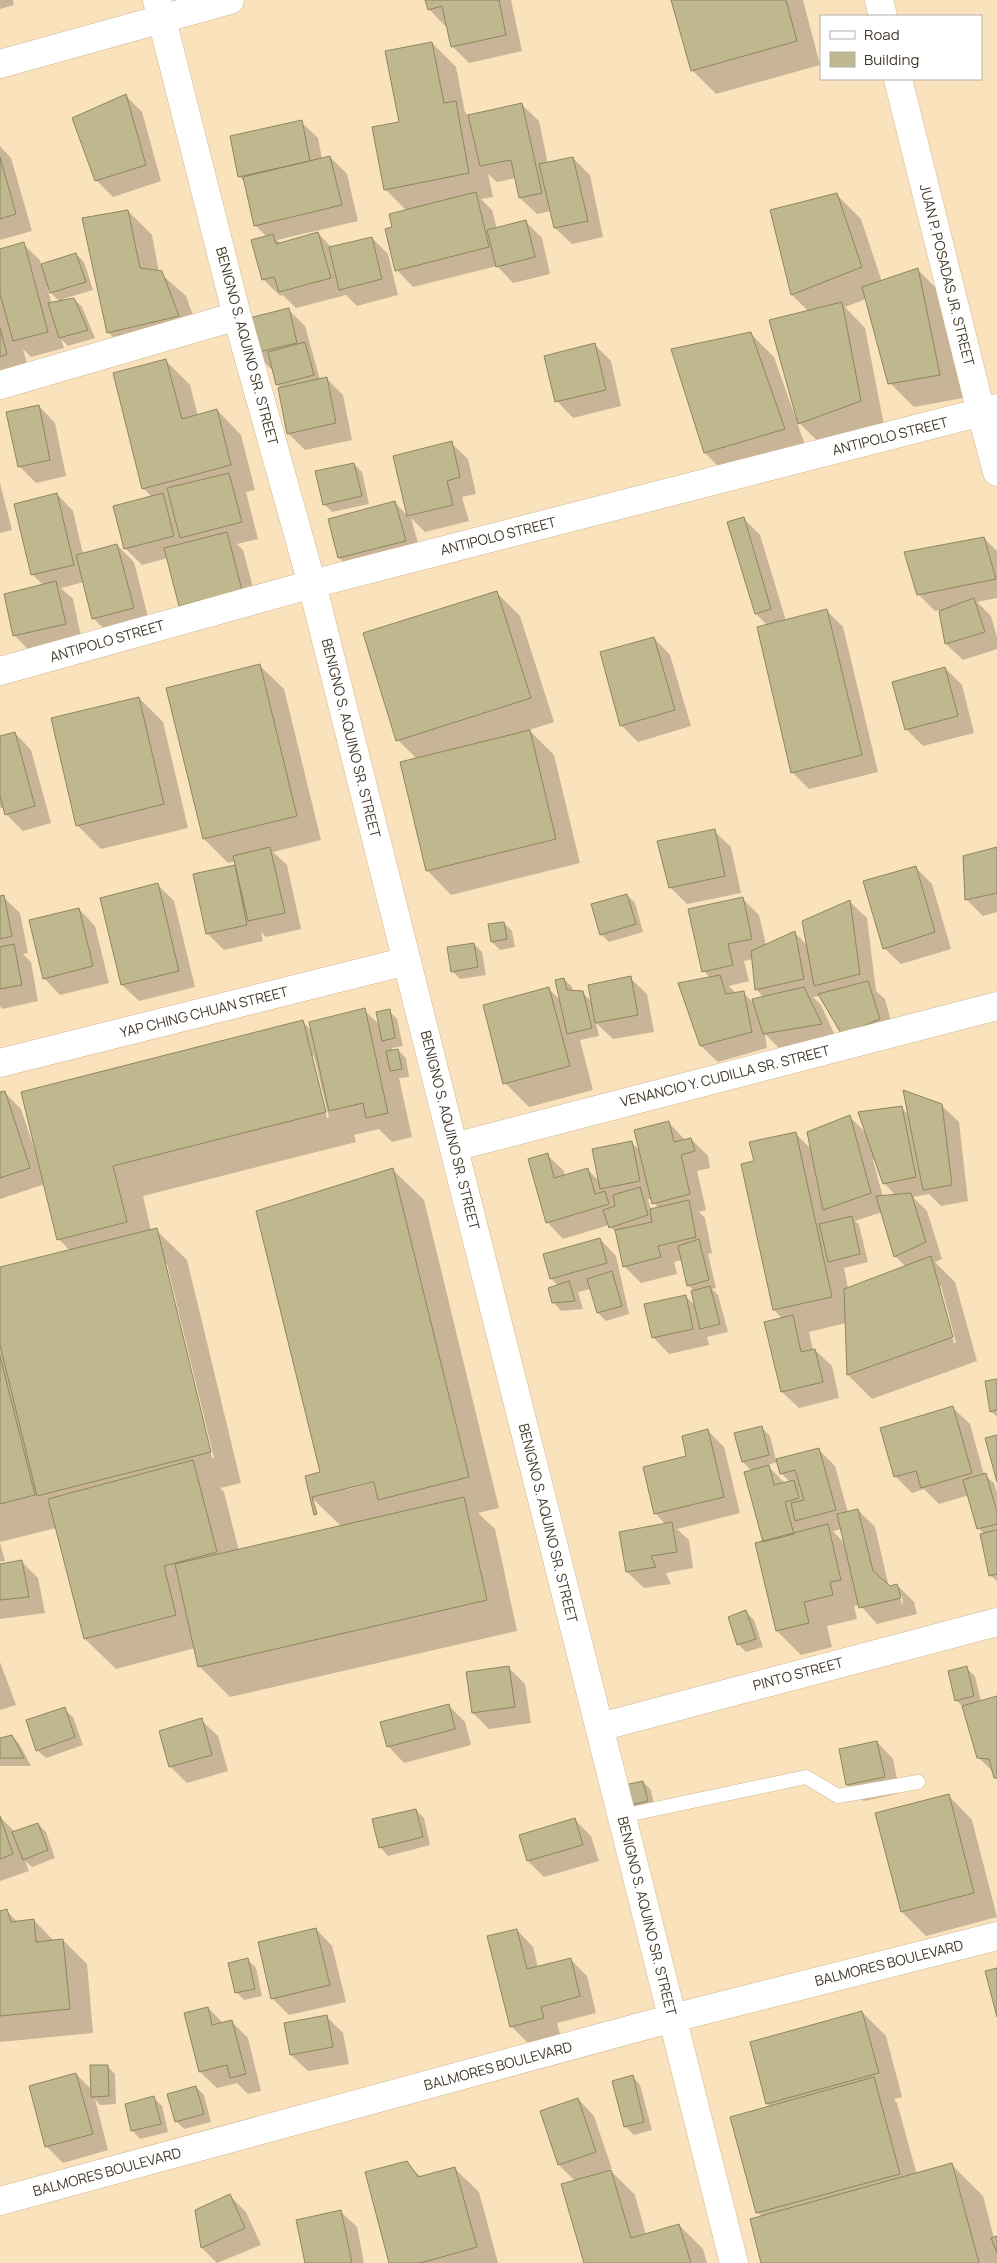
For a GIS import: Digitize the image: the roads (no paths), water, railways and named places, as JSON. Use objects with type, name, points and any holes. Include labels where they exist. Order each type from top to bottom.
[{"type":"street","points":[[0,64],[159,9],[230,0]]},
{"type":"street","points":[[879,0],[883,15]]},
{"type":"street","name":"BENIGNO S. AQUINO SR. STREET","points":[[159,9],[237,316],[312,584],[734,2263]]},
{"type":"street","name":"JUAN P. POSADAS JR. STREET","points":[[898,80],[989,410],[997,472]]},
{"type":"street","points":[[0,385],[237,316]]},
{"type":"street","name":"ANTIPOLO STREET","points":[[0,671],[312,584],[989,410]]},
{"type":"street","name":"YAP CHING CHUAN STREET","points":[[0,1063],[407,961]]},
{"type":"street","name":"VENANCIO Y. CUDILLA SR. STREET","points":[[454,1147],[997,1006]]},
{"type":"street","name":"PINTO STREET","points":[[600,1727],[997,1622]]},
{"type":"street","name":"BALMORES BOULEVARD","points":[[0,2201],[673,2018],[997,1936]]},
{"type":"lane","points":[[622,1816],[806,1777],[838,1796],[918,1782]]}]
